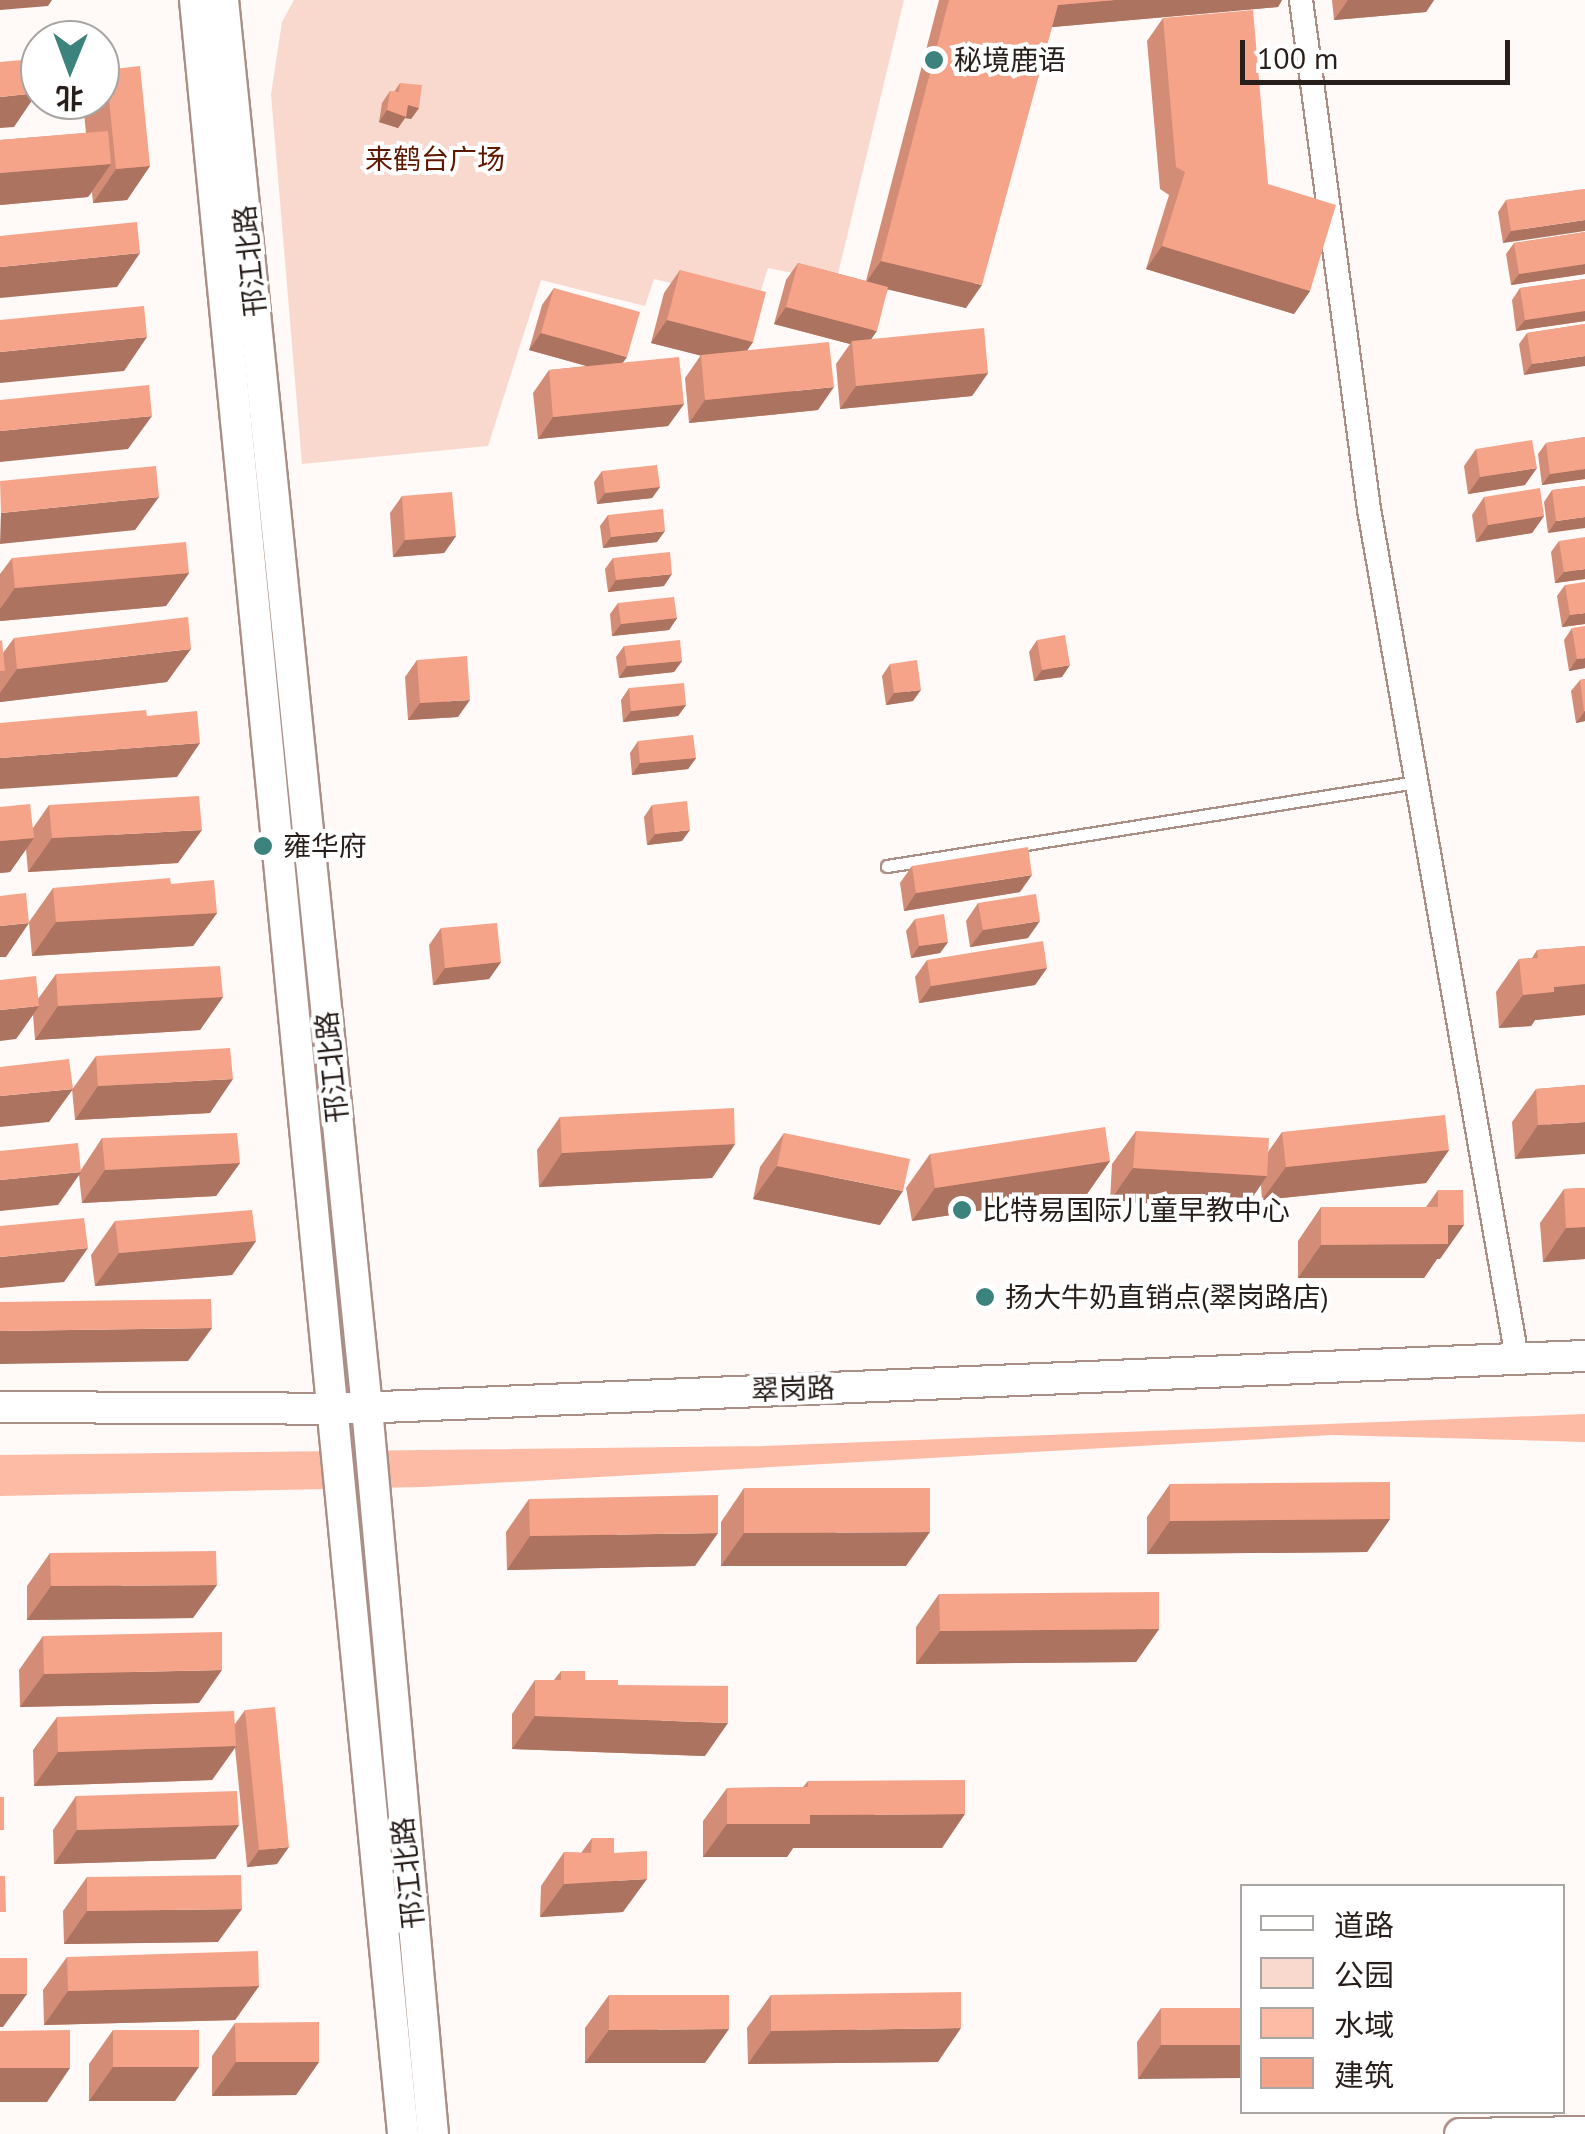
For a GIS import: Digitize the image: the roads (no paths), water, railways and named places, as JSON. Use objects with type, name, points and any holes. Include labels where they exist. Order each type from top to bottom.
[{"type":"main road","name":"邗江北路","points":[[195,0],[334,1409],[353,1442],[403,2134]]},
{"type":"main road","name":"邗江北路","points":[[223,0],[367,1408],[353,1442]]},
{"type":"main road","name":"翠岗路","points":[[0,1407],[367,1408],[1585,1356]]},
{"type":"main road","name":"邗江北路","points":[[358,1504],[433,2134]]},
{"type":"main road","points":[[1460,2134],[1585,2132]]},
{"type":"street","points":[[1301,0],[1369,509],[1517,1358]]},
{"type":"lane","points":[[887,866],[1416,782]]},
{"type":"water","points":[[1585,1414],[1585,1442],[1332,1435],[423,1487],[0,1496],[0,1455],[764,1446]]},
{"type":"place","name":"秘境鹿语","points":[[934,60]]},
{"type":"place","name":"雍华府","points":[[263,846]]},
{"type":"place","name":"比特易国际儿童早教中心","points":[[962,1210]]},
{"type":"place","name":"扬大牛奶直销点(翠岗路店)","points":[[985,1297]]},
{"type":"park label","name":"来鹤台广场","points":[[435,159]]}]
